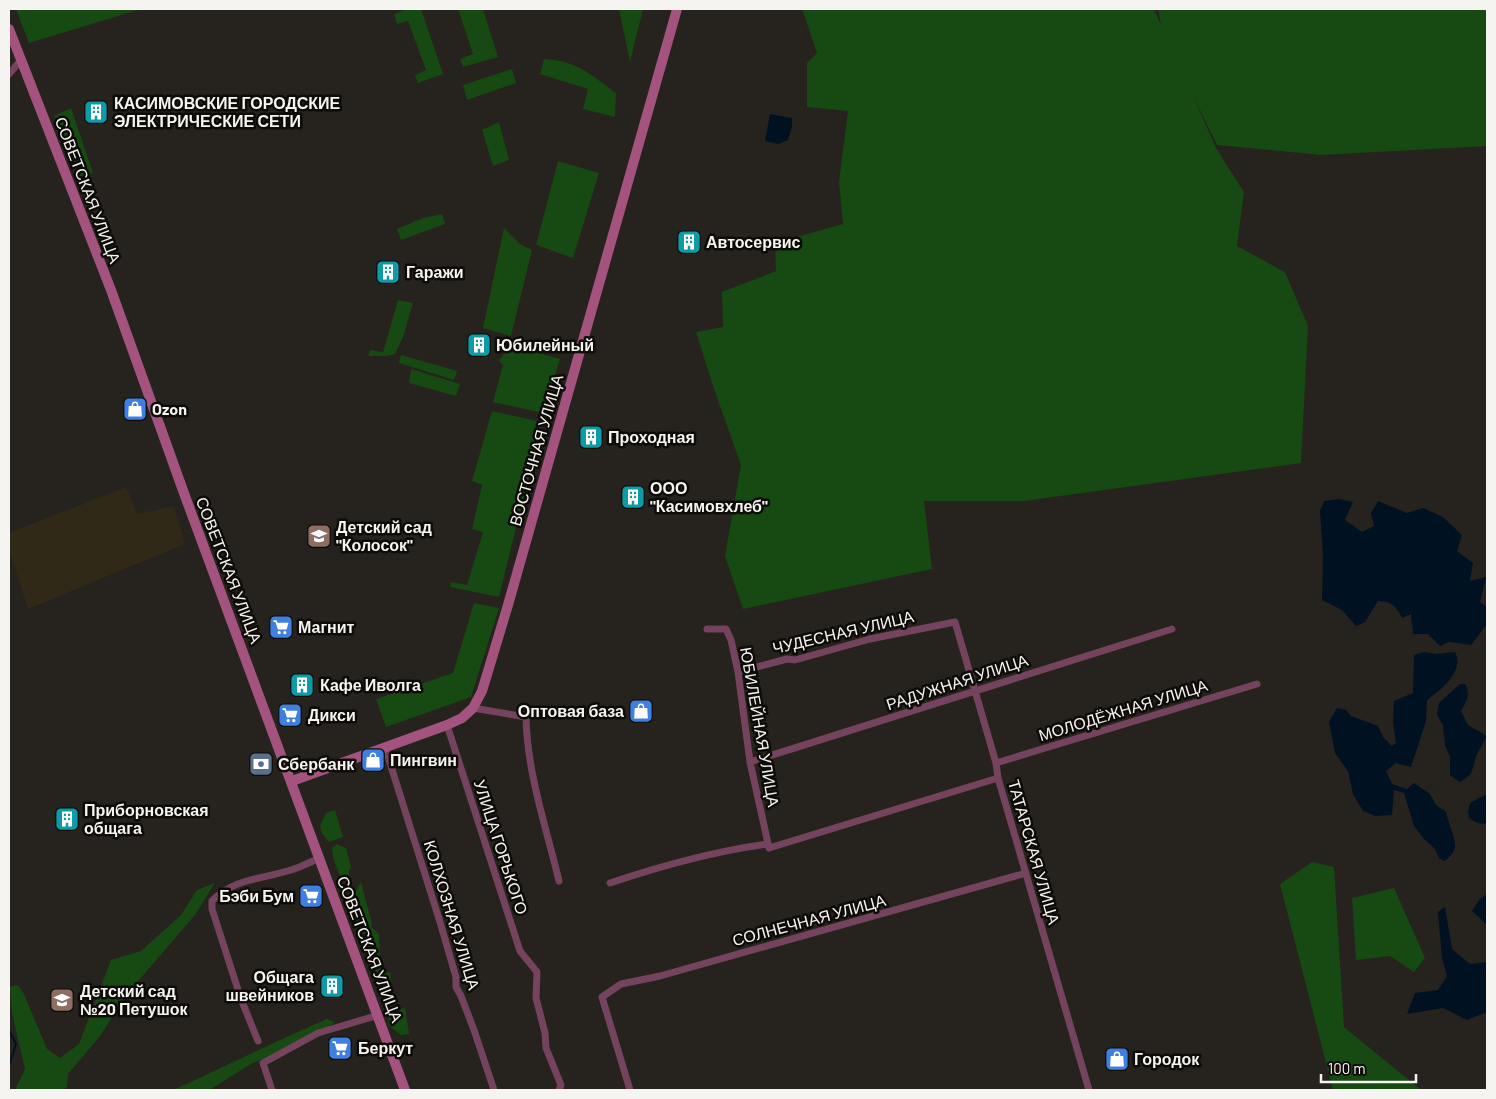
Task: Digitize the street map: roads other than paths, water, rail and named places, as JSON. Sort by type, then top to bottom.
[{"type":"main road","name":"ВОСТОЧНАЯ УЛИЦА","points":[[292,782],[384,747],[447,726],[462,718],[473,708],[482,691],[677,9]]},
{"type":"main road","name":"СОВЕТСКАЯ УЛИЦА","points":[[9,29],[114,299],[191,512],[406,1090]]},
{"type":"street","points":[[9,74],[21,60]]},
{"type":"street","name":"ЧУДЕСНАЯ УЛИЦА","points":[[738,672],[787,659],[795,660],[870,639],[955,622]]},
{"type":"street","name":"ТАТАРСКАЯ УЛИЦА","points":[[955,622],[976,690],[996,763],[998,778],[1089,1090]]},
{"type":"street","name":"РАДУЖНАЯ УЛИЦА","points":[[750,762],[1172,628]]},
{"type":"street","name":"ЮБИЛЕЙНАЯ УЛИЦА","points":[[707,629],[726,629],[731,640],[738,672],[750,762],[769,846]]},
{"type":"street","name":"МОЛОДЁЖНАЯ УЛИЦА","points":[[996,763],[1257,684]]},
{"type":"street","points":[[473,708],[526,717],[527,739],[533,773],[559,881]]},
{"type":"street","name":"УЛИЦА ГОРЬКОГО","points":[[447,726],[520,951],[537,972],[536,998],[545,1033],[546,1048],[561,1085],[559,1090]]},
{"type":"street","name":"КОЛХОЗНАЯ УЛИЦА","points":[[384,747],[440,922],[456,977],[456,987],[474,1030],[494,1090]]},
{"type":"street","points":[[610,883],[737,848],[769,846],[998,778]]},
{"type":"street","points":[[258,1041],[241,1000],[212,909],[212,902],[218,895],[236,884],[290,870],[320,858]]},
{"type":"street","name":"СОЛНЕЧНАЯ УЛИЦА","points":[[630,1090],[602,997],[621,984],[669,973],[1026,873]]},
{"type":"street","points":[[272,1090],[263,1063],[318,1033],[379,1015]]},
{"type":"water","points":[[770,114],[792,118],[792,127],[788,140],[778,144],[765,141]]},
{"type":"water","points":[[1339,499],[1353,502],[1345,520],[1362,532],[1374,526],[1371,513],[1378,501],[1407,513],[1423,508],[1443,517],[1462,535],[1457,551],[1473,563],[1470,581],[1486,577],[1480,602],[1487,607],[1487,624],[1471,645],[1449,642],[1440,646],[1428,634],[1413,634],[1411,614],[1402,618],[1398,610],[1390,603],[1378,601],[1365,622],[1356,626],[1342,610],[1322,600],[1323,555],[1320,511],[1324,501]]},
{"type":"water","points":[[1424,652],[1436,654],[1455,652],[1457,666],[1445,685],[1427,700],[1426,721],[1411,767],[1396,763],[1386,771],[1392,784],[1407,789],[1414,783],[1430,794],[1436,805],[1446,812],[1455,848],[1445,861],[1439,858],[1435,849],[1414,826],[1404,793],[1394,790],[1392,815],[1375,816],[1363,811],[1353,794],[1348,771],[1335,753],[1329,722],[1337,708],[1346,710],[1351,716],[1378,726],[1383,737],[1392,746],[1396,743],[1393,723],[1394,701],[1413,693],[1414,655]]},
{"type":"water","points":[[1460,684],[1465,684],[1468,691],[1461,711],[1468,725],[1487,736],[1477,754],[1471,774],[1460,782],[1450,775],[1450,757],[1445,745],[1443,725],[1437,715],[1439,703]]},
{"type":"water","points":[[1487,794],[1487,821],[1485,824],[1477,823],[1469,818],[1470,803]]},
{"type":"water","points":[[1487,894],[1486,924],[1472,911],[1480,899]]},
{"type":"water","points":[[1445,907],[1452,949],[1470,964],[1487,962],[1487,1012],[1467,1020],[1443,1008],[1407,1014],[1415,993],[1438,990],[1447,976],[1442,958],[1438,912]]},
{"type":"waterway","points":[[9,1030],[16,1044],[9,1066]]},
{"type":"place","name":"КАСИМОВСКИЕ ГОРОДСКИЕ ЭЛЕКТРИЧЕСКИЕ СЕТИ","points":[[96,112]]},
{"type":"place","name":"Автосервис","points":[[689,242]]},
{"type":"place","name":"Гаражи","points":[[388,272]]},
{"type":"place","name":"Юбилейный","points":[[479,345]]},
{"type":"place","name":"Ozon","points":[[135,409]]},
{"type":"place","name":"Проходная","points":[[591,437]]},
{"type":"place","name":"ООО \"Касимовхлеб\"","points":[[633,497]]},
{"type":"place","name":"Детский сад \"Колосок\"","points":[[319,536]]},
{"type":"place","name":"Магнит","points":[[281,627]]},
{"type":"place","name":"Кафе Иволга","points":[[302,685]]},
{"type":"place","name":"Оптовая база","points":[[641,711]]},
{"type":"place","name":"Дикси","points":[[290,715]]},
{"type":"place","name":"Пингвин","points":[[373,760]]},
{"type":"place","name":"Сбербанк","points":[[261,764]]},
{"type":"place","name":"Приборновская общага","points":[[67,819]]},
{"type":"place","name":"Бэби Бум","points":[[311,896]]},
{"type":"place","name":"Общага швейников","points":[[332,986]]},
{"type":"place","name":"Детский сад №20 Петушок","points":[[62,1000]]},
{"type":"place","name":"Беркут","points":[[340,1048]]},
{"type":"place","name":"Городок","points":[[1117,1059]]}]
